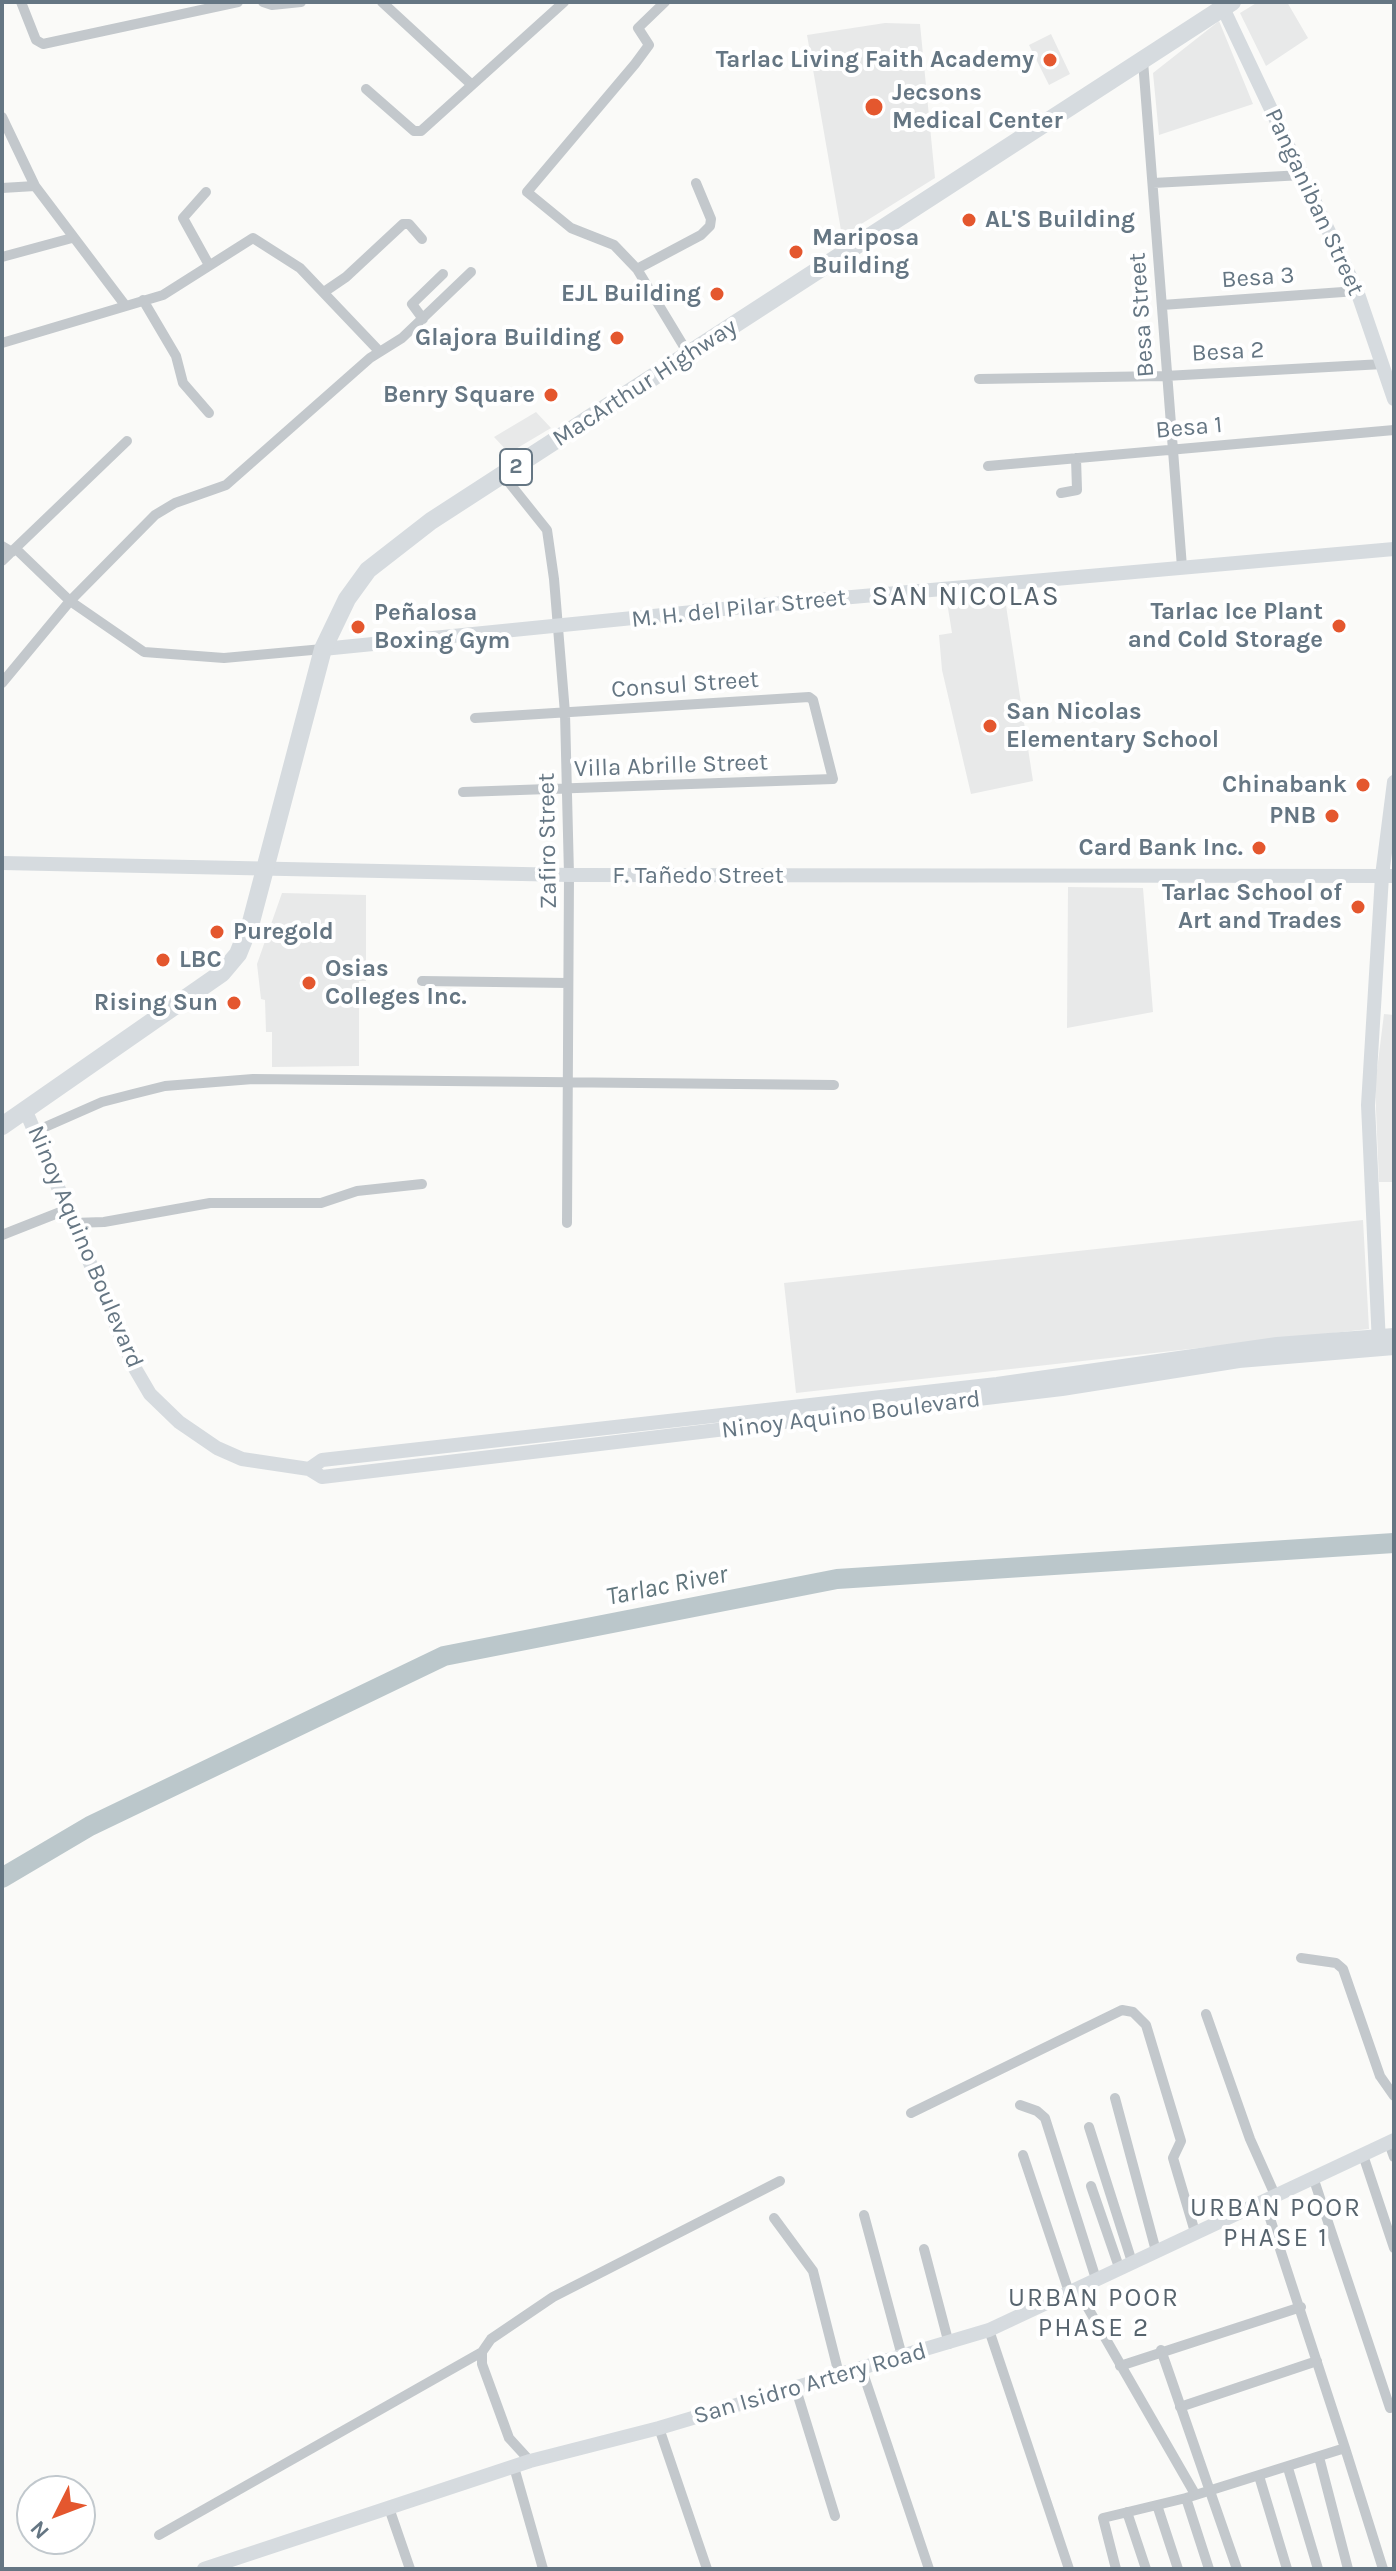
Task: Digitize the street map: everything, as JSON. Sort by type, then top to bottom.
[{"type":"highway","name":"MacArthur Highway","points":[[2,1126],[228,968],[241,949],[251,922],[323,649],[341,610],[368,570],[397,545],[503,475],[1227,5]]},
{"type":"street","points":[[21,2],[36,40],[43,44],[238,2]]},
{"type":"street","points":[[263,2],[272,5],[301,2]]},
{"type":"street","points":[[382,2],[472,85]]},
{"type":"street","points":[[557,2],[564,2]]},
{"type":"street","points":[[366,89],[418,132],[564,2]]},
{"type":"street","points":[[665,2],[638,28],[649,45],[527,192],[571,228],[614,245],[637,269],[689,355]]},
{"type":"street","name":"Panganiban Street","points":[[1227,5],[1357,291],[1394,399]]},
{"type":"street","name":"Besa Street","points":[[1143,61],[1182,567]]},
{"type":"street","points":[[2,117],[35,186],[125,305]]},
{"type":"street","points":[[1153,183],[1303,175]]},
{"type":"street","points":[[637,269],[701,235],[710,226],[711,219],[696,183]]},
{"type":"street","points":[[2,188],[35,186]]},
{"type":"street","points":[[206,192],[183,218],[209,265]]},
{"type":"street","points":[[324,292],[346,277],[403,224],[409,224],[422,239]]},
{"type":"street","points":[[2,257],[72,238]]},
{"type":"street","points":[[2,343],[163,295],[253,238],[300,268],[379,351]]},
{"type":"street","points":[[2,683],[70,601],[155,515],[175,503],[226,485],[379,351],[402,338],[471,272]]},
{"type":"street","points":[[423,319],[412,304],[443,274]]},
{"type":"street","name":"Besa 3","points":[[1162,305],[1357,291]]},
{"type":"street","points":[[143,300],[176,356],[183,383],[209,413]]},
{"type":"street","name":"Besa 2","points":[[979,379],[1165,376],[1383,364]]},
{"type":"street","name":"Besa 1","points":[[988,466],[1394,430]]},
{"type":"street","points":[[2,561],[127,441]]},
{"type":"street","points":[[1061,493],[1077,490],[1076,458]]},
{"type":"street","name":"Zafiro Street","points":[[503,475],[547,530],[565,713],[569,875],[567,1223]]},
{"type":"street","points":[[2,546],[14,551],[70,601],[128,643],[153,655],[224,658],[323,649]]},
{"type":"street","name":"M. H. del Pilar Street","points":[[323,649],[1394,549]]},
{"type":"street","name":"Consul Street","points":[[475,718],[809,697],[813,700],[832,780]]},
{"type":"street","name":"Villa Abrille Street","points":[[463,792],[832,780]]},
{"type":"street","points":[[1384,1344],[1368,1105],[1394,782]]},
{"type":"street","name":"F. Tañedo Street","points":[[2,863],[569,875],[1388,876]]},
{"type":"street","points":[[422,981],[568,983]]},
{"type":"street","points":[[36,1131],[102,1102],[165,1086],[253,1079],[834,1085]]},
{"type":"street","name":"Ninoy Aquino Boulevard","points":[[25,1109],[133,1365],[150,1394],[179,1422],[217,1448],[242,1459],[309,1469],[322,1477],[1062,1389],[1239,1361],[1384,1344],[1394,1335]]},
{"type":"street","points":[[2,1235],[70,1216],[104,1222],[210,1203],[321,1203],[357,1191],[381,1191],[394,1186],[422,1184]]},
{"type":"street","points":[[1301,1958],[1336,1963],[1343,1969],[1380,2076],[1394,2096]]},
{"type":"street","points":[[911,2113],[1122,2010],[1133,2012],[1146,2025],[1181,2141],[1173,2158],[1195,2232]]},
{"type":"street","points":[[1206,2014],[1270,2198],[1317,2361],[1383,2569]]},
{"type":"street","points":[[1115,2098],[1156,2251]]},
{"type":"street","points":[[1020,2105],[1037,2111],[1045,2118],[1096,2279]]},
{"type":"street","points":[[1089,2127],[1125,2264]]},
{"type":"street","points":[[1392,2141],[1394,2157]]},
{"type":"street","name":"San Isidro Artery Road","points":[[204,2569],[239,2563],[530,2461],[659,2428],[989,2330],[1392,2141]]},
{"type":"street","points":[[1023,2155],[1073,2290],[1120,2366],[1190,2496],[1209,2569]]},
{"type":"street","points":[[1363,2155],[1394,2248]]},
{"type":"street","points":[[1313,2177],[1390,2408]]},
{"type":"street","points":[[159,2535],[482,2352],[500,2331],[553,2297],[780,2181]]},
{"type":"street","points":[[1091,2186],[1125,2264]]},
{"type":"street","points":[[864,2215],[902,2356]]},
{"type":"street","points":[[774,2218],[813,2271],[839,2374]]},
{"type":"street","points":[[924,2249],[949,2344]]},
{"type":"street","points":[[1120,2366],[1161,2350],[1301,2307]]},
{"type":"street","points":[[989,2330],[1026,2450],[1069,2569]]},
{"type":"street","points":[[1161,2350],[1237,2569]]},
{"type":"street","points":[[482,2352],[482,2364],[509,2438],[530,2461]]},
{"type":"street","points":[[1180,2407],[1317,2361]]},
{"type":"street","points":[[861,2367],[929,2569]]},
{"type":"street","points":[[795,2386],[835,2516]]},
{"type":"street","points":[[659,2428],[707,2569]]},
{"type":"street","points":[[1116,2569],[1101,2521],[1288,2468],[1345,2448]]},
{"type":"street","points":[[1319,2457],[1348,2569]]},
{"type":"street","points":[[514,2467],[543,2569]]},
{"type":"street","points":[[1288,2468],[1318,2569]]},
{"type":"street","points":[[1259,2476],[1287,2569]]},
{"type":"street","points":[[1157,2505],[1178,2569]]},
{"type":"street","points":[[389,2508],[410,2569]]},
{"type":"street","points":[[1127,2512],[1146,2569]]},
{"type":"shaded area","points":[[1258,2],[1287,2],[1308,38],[1266,66],[1240,13]]},
{"type":"shaded area","points":[[1219,21],[1253,104],[1159,135],[1153,73]]},
{"type":"shaded area","name":"Jecsons Medical Center","points":[[885,23],[920,24],[935,178],[842,236],[807,35]]},
{"type":"shaded area","name":"Tarlac Living Faith Academy","points":[[1051,34],[1070,74],[1049,85],[1029,45]]},
{"type":"shaded area","points":[[536,412],[551,428],[509,453],[494,437]]},
{"type":"shaded area","name":"San Nicolas Elementary School","points":[[1005,599],[1033,781],[971,794],[942,670],[939,635],[952,633],[947,602]]},
{"type":"shaded area","points":[[1068,887],[1143,888],[1153,1012],[1067,1028]]},
{"type":"shaded area","name":"Osias Colleges Inc.","points":[[282,893],[366,895],[366,981],[359,981],[359,1066],[272,1067],[272,1032],[266,1032],[265,1000],[261,999],[257,964]]},
{"type":"shaded area","points":[[1384,1014],[1394,1015],[1394,1182],[1379,1182],[1375,1086]]},
{"type":"shaded area","points":[[1363,1220],[1369,1329],[796,1393],[784,1283]]},
{"type":"waterway","name":"Tarlac River","points":[[2,1878],[90,1826],[444,1656],[837,1579],[1394,1543]]},
{"type":"place","name":"Tarlac Living Faith Academy","points":[[1050,60]]},
{"type":"place","name":"Jecsons Medical Center","points":[[874,107]]},
{"type":"place","name":"AL'S Building","points":[[969,220]]},
{"type":"place","name":"Mariposa Building","points":[[796,252]]},
{"type":"place","name":"EJL Building","points":[[717,294]]},
{"type":"place","name":"Glajora Building","points":[[617,338]]},
{"type":"place","name":"Benry Square","points":[[551,395]]},
{"type":"place","name":"Tarlac Ice Plant and Cold Storage","points":[[1339,626]]},
{"type":"place","name":"Peñalosa Boxing Gym","points":[[358,627]]},
{"type":"place","name":"San Nicolas Elementary School","points":[[990,726]]},
{"type":"place","name":"Chinabank","points":[[1363,785]]},
{"type":"place","name":"PNB","points":[[1332,816]]},
{"type":"place","name":"Card Bank Inc.","points":[[1259,848]]},
{"type":"place","name":"Tarlac School of Art and Trades","points":[[1358,907]]},
{"type":"place","name":"Puregold","points":[[217,932]]},
{"type":"place","name":"LBC","points":[[163,960]]},
{"type":"place","name":"Osias Colleges Inc.","points":[[309,983]]},
{"type":"place","name":"Rising Sun","points":[[234,1003]]},
{"type":"district","name":"SAN NICOLAS","points":[[966,597]]},
{"type":"district","name":"URBAN POOR PHASE 1","points":[[1276,2224]]},
{"type":"district","name":"URBAN POOR PHASE 2","points":[[1094,2314]]}]
